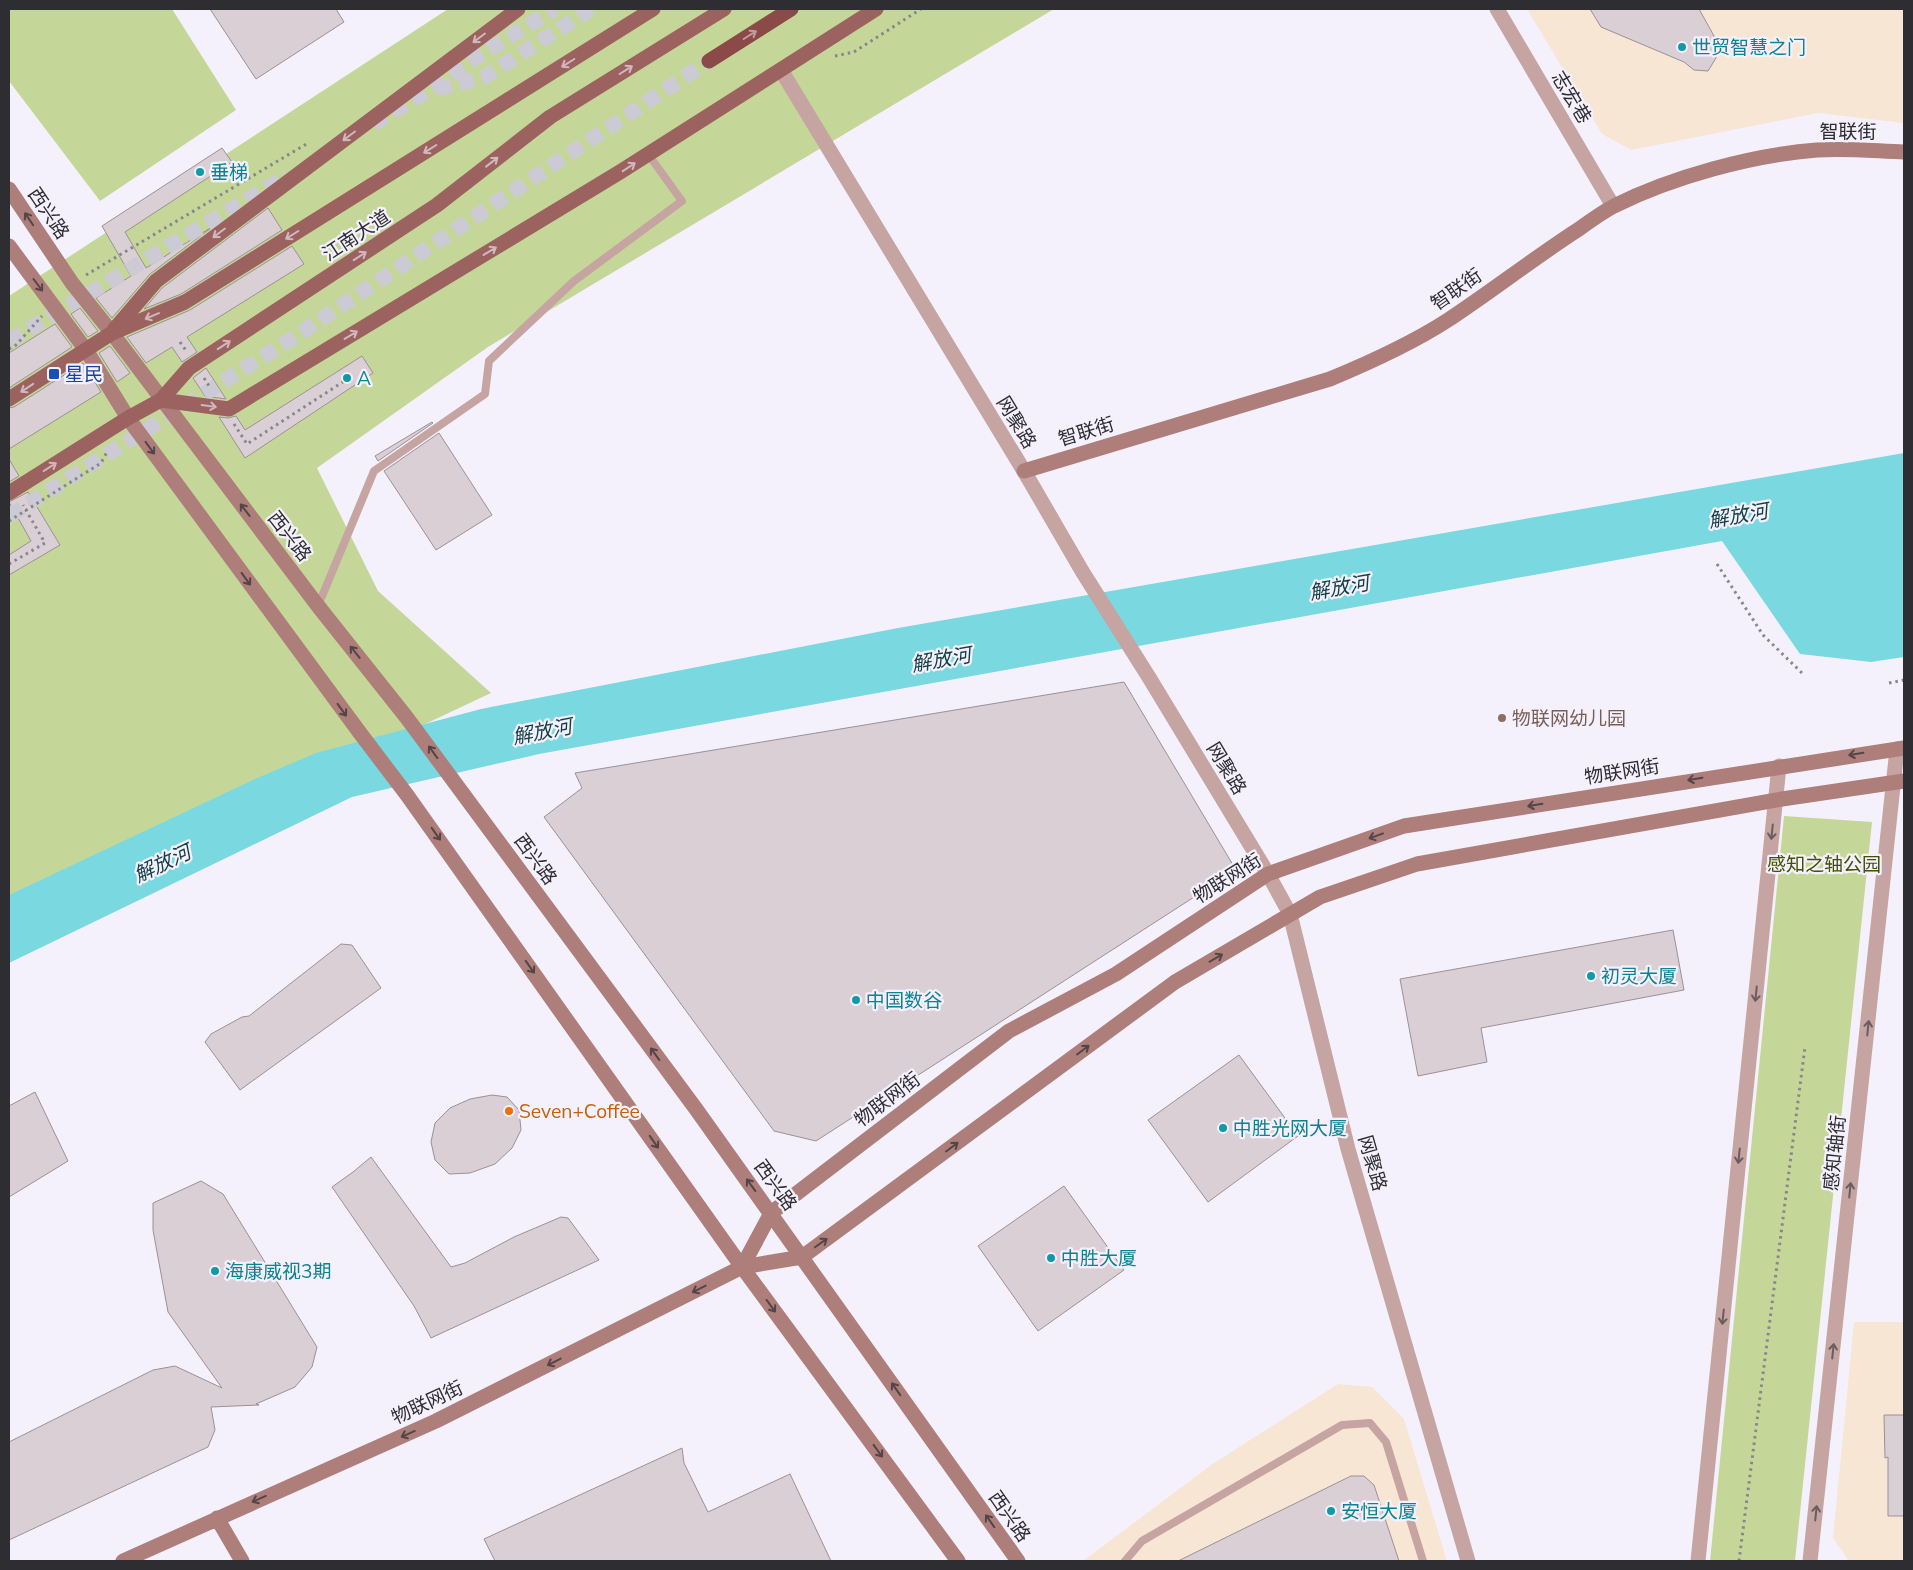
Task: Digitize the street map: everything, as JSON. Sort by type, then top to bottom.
[{"type":"highway","points":[[709,61],[791,9]]},
{"type":"main road","points":[[112,333],[156,281],[518,9]]},
{"type":"main road","name":"江南大道","points":[[9,399],[112,333],[185,302],[653,9]]},
{"type":"main road","name":"江南大道","points":[[9,493],[128,418],[161,400],[189,368],[437,206],[550,117],[724,9]]},
{"type":"main road","points":[[161,400],[229,409],[648,154],[876,9]]},
{"type":"street","name":"志宏巷","points":[[1497,9],[1613,206]]},
{"type":"street","name":"网聚路","points":[[781,70],[1024,471],[1082,571],[1268,874],[1290,914],[1348,1149],[1468,1561]]},
{"type":"street","name":"智联街","points":[[1024,471],[1330,379],[1374,361],[1412,342],[1448,320],[1538,255],[1613,206],[1669,183],[1709,170],[1773,156],[1817,150],[1904,152]]},
{"type":"street","name":"西兴路","points":[[9,189],[72,283],[112,333],[318,606],[408,718],[771,1213],[1018,1561]]},
{"type":"street","points":[[9,246],[86,350],[128,418],[360,733],[408,795],[742,1267],[958,1561]]},
{"type":"street","name":"物联网街","points":[[742,1267],[771,1213],[1009,1030],[1116,974],[1268,874],[1404,826],[1901,748]]},
{"type":"street","name":"感知轴街","points":[[1810,1561],[1899,782],[1901,748]]},
{"type":"street","points":[[1698,1561],[1779,766]]},
{"type":"street","name":"物联网街","points":[[123,1561],[436,1421],[742,1267],[802,1257],[1175,982],[1320,897],[1417,864],[1775,800],[1899,782]]},
{"type":"street","points":[[217,1518],[242,1561]]},
{"type":"lane","points":[[318,606],[374,471],[485,394],[489,361],[574,281],[682,201],[648,154]]},
{"type":"lane","points":[[1125,1561],[1142,1541],[1342,1425],[1370,1423],[1386,1442],[1423,1561]]},
{"type":"path","points":[[72,283],[314,140]]},
{"type":"path","points":[[288,418],[349,378]]},
{"type":"path","points":[[9,522],[101,463],[110,448]]},
{"type":"path","points":[[9,564],[45,543],[22,504]]},
{"type":"path","points":[[1717,564],[1762,636],[1802,673]]},
{"type":"path","points":[[1889,683],[1904,680]]},
{"type":"path","points":[[1739,1561],[1805,1047]]},
{"type":"shaded area","name":"世贸智慧之门","points":[[1527,9],[1904,9],[1904,123],[1818,113],[1631,150],[1602,134]]},
{"type":"shaded area","points":[[1854,1322],[1904,1322],[1904,1561],[1849,1561],[1833,1538]]},
{"type":"shaded area","points":[[1338,1384],[1372,1387],[1404,1419],[1447,1561],[1083,1561],[1214,1463]]},
{"type":"green space","points":[[9,9],[172,9],[236,110],[100,201],[9,81]]},
{"type":"green space","points":[[448,9],[1054,9],[488,347],[317,468],[378,591],[491,693],[9,920],[9,296]]},
{"type":"green space","name":"感知之轴公园","points":[[1784,816],[1872,822],[1795,1561],[1710,1561]]},
{"type":"water","name":"解放河","points":[[1904,453],[1904,657],[1871,662],[1800,654],[1722,541],[539,754],[352,797],[9,963],[9,895],[255,779],[316,753],[481,709],[898,628]]},
{"type":"building","points":[[210,9],[336,9],[344,22],[256,79]]},
{"type":"building","name":"世贸智慧之门","points":[[1590,9],[1699,9],[1714,36],[1716,58],[1708,71],[1694,70],[1684,62],[1601,27]]},
{"type":"building","points":[[222,148],[232,162],[125,232],[146,268],[215,225],[150,274],[112,318],[96,298],[131,276],[102,226]]},
{"type":"building","points":[[268,208],[282,230],[181,294],[144,309],[162,288]]},
{"type":"building","points":[[292,246],[304,264],[187,337],[197,352],[182,362],[172,347],[146,363],[127,337],[190,310]]},
{"type":"building","points":[[80,308],[98,331],[88,337],[71,314]]},
{"type":"building","points":[[55,324],[72,347],[9,388],[9,353]]},
{"type":"building","points":[[110,346],[130,373],[117,382],[99,353]]},
{"type":"building","points":[[362,356],[373,373],[245,458],[219,417],[228,418],[236,416],[245,430]]},
{"type":"building","points":[[83,363],[101,392],[9,449],[9,408],[14,407]]},
{"type":"building","points":[[206,368],[226,399],[205,396],[193,378]]},
{"type":"building","points":[[433,423],[378,461],[375,456]]},
{"type":"building","points":[[439,433],[492,515],[436,550],[384,471]]},
{"type":"building","points":[[9,459],[19,476],[9,482]]},
{"type":"building","points":[[28,492],[60,545],[9,575],[9,555],[31,541],[9,502]]},
{"type":"building","name":"中国数谷","points":[[1124,682],[1236,870],[816,1141],[774,1131],[544,817],[582,788],[575,773]]},
{"type":"building","points":[[1673,930],[1684,990],[1481,1028],[1487,1062],[1418,1076],[1400,979]]},
{"type":"building","points":[[341,944],[352,945],[381,988],[240,1090],[205,1042],[211,1034],[242,1017],[249,1016]]},
{"type":"building","name":"中胜光网大厦","points":[[1239,1055],[1298,1136],[1208,1202],[1148,1120]]},
{"type":"building","points":[[35,1092],[68,1161],[9,1197],[9,1106]]},
{"type":"building","points":[[492,1095],[507,1097],[519,1110],[521,1130],[512,1148],[495,1164],[470,1173],[449,1174],[435,1160],[431,1142],[435,1123],[450,1108],[470,1099]]},
{"type":"building","points":[[371,1157],[451,1267],[465,1263],[514,1237],[561,1217],[568,1218],[599,1260],[431,1338],[414,1306],[332,1187]]},
{"type":"building","points":[[201,1181],[223,1194],[317,1347],[312,1367],[295,1387],[256,1404],[259,1405],[211,1407],[215,1430],[208,1447],[9,1540],[9,1442],[153,1370],[175,1366],[222,1388],[168,1312],[153,1230],[153,1203]]},
{"type":"building","name":"中胜大厦","points":[[1064,1186],[1124,1270],[1038,1331],[978,1246]]},
{"type":"building","points":[[1884,1415],[1904,1415],[1904,1516],[1888,1516],[1888,1457],[1885,1458]]},
{"type":"building","points":[[682,1448],[684,1463],[708,1512],[790,1474],[831,1561],[495,1561],[484,1539]]},
{"type":"building","name":"安恒大厦","points":[[1351,1476],[1364,1476],[1374,1485],[1399,1561],[1178,1561]]},
{"type":"tunnel","points":[[373,124],[555,9]]},
{"type":"tunnel","points":[[437,89],[483,78],[591,9]]},
{"type":"tunnel","points":[[9,516],[293,338],[709,61]]},
{"type":"tunnel","points":[[9,341],[287,176]]},
{"type":"place","name":"世贸智慧之门","points":[[1682,47]]},
{"type":"place","name":"垂梯","points":[[200,172]]},
{"type":"place","name":"星民","points":[[54,374]]},
{"type":"place","name":"A","points":[[347,378]]},
{"type":"place","name":"物联网幼儿园","points":[[1502,718]]},
{"type":"place","name":"初灵大厦","points":[[1591,976]]},
{"type":"place","name":"中国数谷","points":[[856,1000]]},
{"type":"place","name":"Seven+Coffee","points":[[509,1111]]},
{"type":"place","name":"中胜光网大厦","points":[[1223,1128]]},
{"type":"place","name":"中胜大厦","points":[[1051,1258]]},
{"type":"place","name":"海康威视3期","points":[[215,1271]]},
{"type":"place","name":"安恒大厦","points":[[1331,1511]]}]
